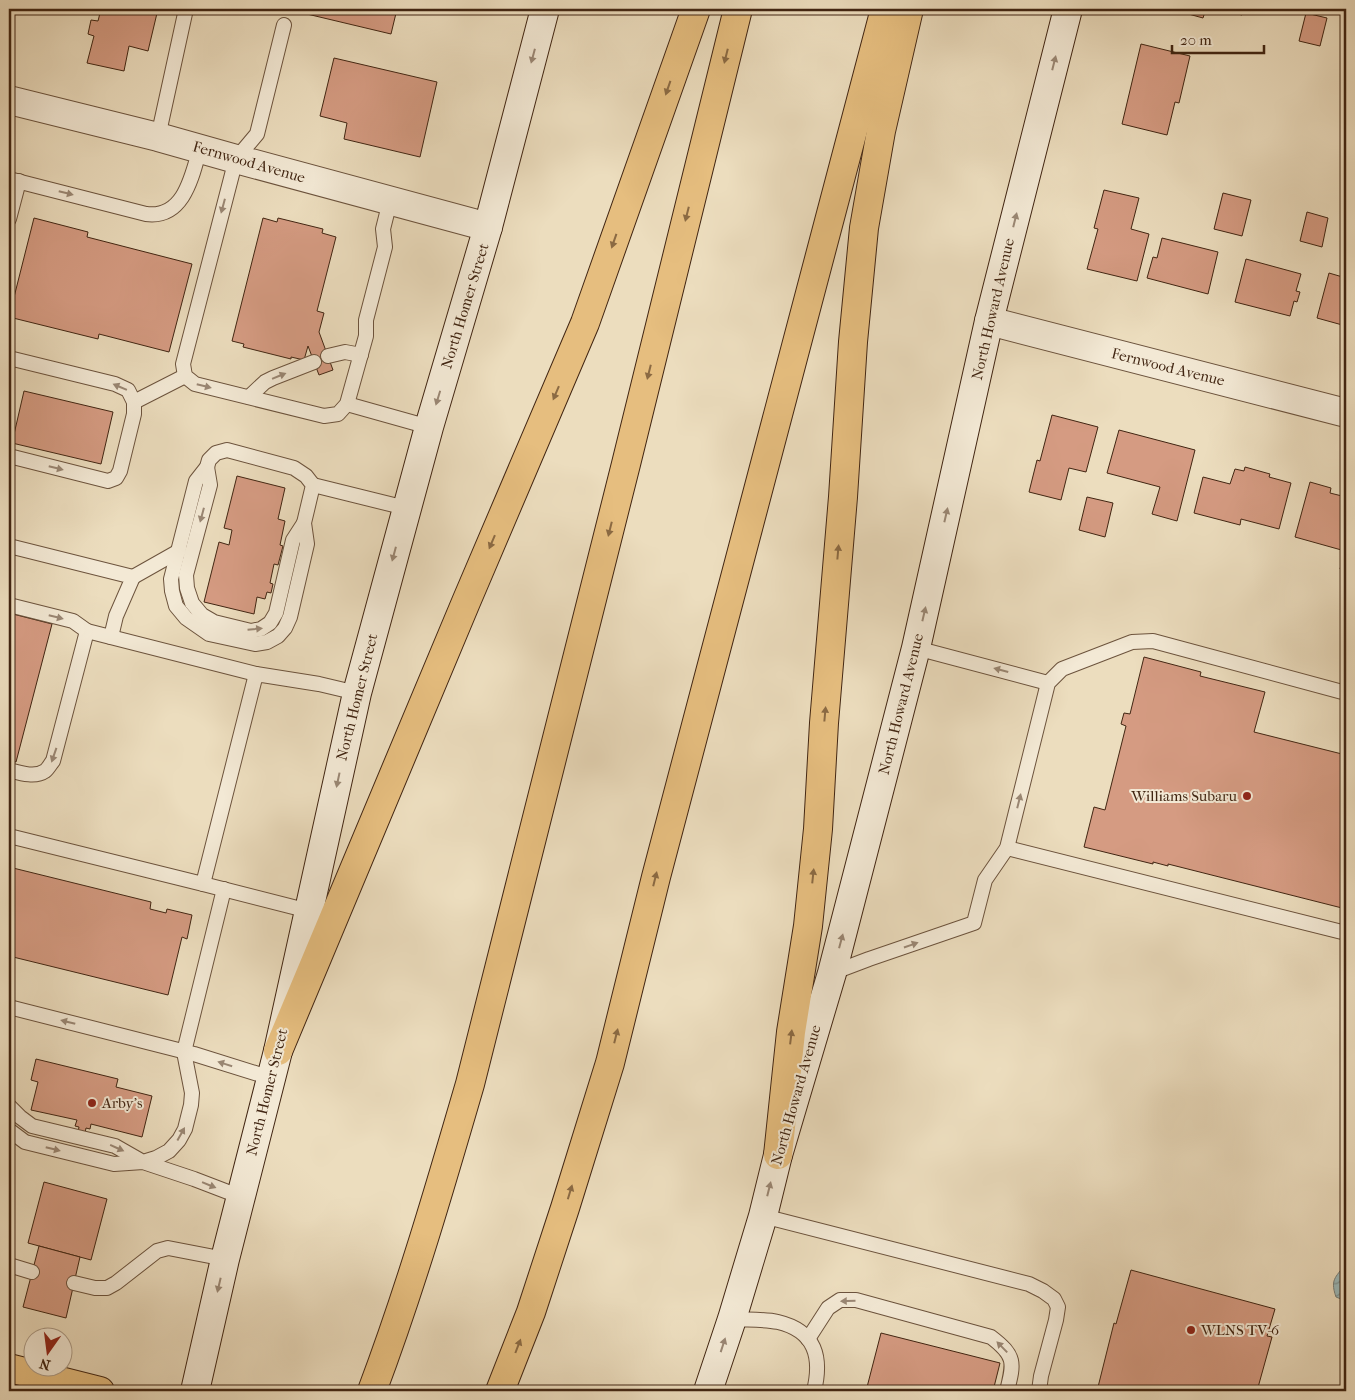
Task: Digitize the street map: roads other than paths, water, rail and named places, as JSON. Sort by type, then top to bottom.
[{"type":"main road","points":[[278,1051],[585,323],[696,9]]},
{"type":"main road","points":[[372,1391],[417,1260],[470,1084],[624,474],[738,9]]},
{"type":"main road","points":[[500,1391],[544,1274],[610,1063],[661,857],[885,9]]},
{"type":"main road","points":[[778,1155],[791,1032],[808,926],[818,829],[824,723],[843,497],[853,342],[864,228],[881,132],[908,9]]},
{"type":"main road","points":[[9,1368],[70,1388],[100,1391]]},
{"type":"street","name":"North Homer Street","points":[[195,1391],[225,1259],[278,1051],[356,693],[406,508],[488,227],[545,9]]},
{"type":"street","name":"North Howard Avenue","points":[[708,1391],[763,1216],[778,1155],[832,973],[916,648],[989,320],[1068,9]]},
{"type":"street","name":"Fernwood Avenue","points":[[9,100],[200,148],[488,227]]},
{"type":"street","name":"Fernwood Avenue","points":[[989,320],[1346,413]]},
{"type":"lane","points":[[158,137],[186,9]]},
{"type":"lane","points":[[284,24],[257,134],[236,159],[183,364],[185,376],[195,384],[324,416],[338,414],[347,404],[366,336],[366,320],[385,247],[383,229],[390,201]]},
{"type":"lane","points":[[9,219],[14,180],[155,215],[172,208],[181,199],[190,182],[200,148]]},
{"type":"lane","points":[[328,356],[345,352],[361,355]]},
{"type":"lane","points":[[9,358],[115,384],[128,390],[134,402],[134,414],[120,471],[116,478],[108,481],[9,456]]},
{"type":"lane","points":[[249,397],[265,382],[314,362]]},
{"type":"lane","points":[[134,402],[185,376]]},
{"type":"lane","points":[[347,404],[429,427]]},
{"type":"lane","points":[[304,523],[307,544],[290,617],[285,628],[278,636],[267,642],[255,644],[209,634],[186,618],[176,606],[171,579],[196,481],[207,467],[209,460],[216,453],[227,450],[294,468],[306,476],[313,485],[406,508]]},
{"type":"lane","points":[[207,467],[210,484],[186,575],[187,588],[192,603],[202,615],[214,622],[251,631],[261,629],[270,623],[276,614],[293,540],[304,523],[313,485]]},
{"type":"lane","points":[[9,546],[133,577]]},
{"type":"lane","points":[[111,637],[116,616],[133,577],[178,551]]},
{"type":"lane","points":[[9,605],[73,621],[86,631],[256,674],[319,684],[356,693]]},
{"type":"lane","points":[[9,770],[23,774],[34,774],[45,770],[53,761],[86,631]]},
{"type":"lane","points":[[832,973],[974,923],[985,880],[1007,848],[1048,683],[1062,669],[1132,642],[1153,640],[1346,693]]},
{"type":"lane","points":[[916,648],[1048,683]]},
{"type":"lane","points":[[203,884],[256,674]]},
{"type":"lane","points":[[9,836],[310,911]]},
{"type":"lane","points":[[1007,848],[1346,934]]},
{"type":"lane","points":[[9,1130],[25,1142],[114,1164],[143,1162],[156,1158],[169,1151],[179,1140],[185,1129],[192,1093],[184,1052],[224,889]]},
{"type":"lane","points":[[9,1007],[184,1052],[271,1078]]},
{"type":"lane","points":[[9,1106],[32,1126],[115,1146],[143,1162],[241,1197]]},
{"type":"lane","points":[[763,1216],[1029,1284],[1043,1291],[1054,1298],[1058,1308],[1039,1391]]},
{"type":"lane","points":[[74,1283],[95,1288],[107,1288],[157,1251],[168,1248],[225,1259]]},
{"type":"lane","points":[[9,1266],[32,1272]]},
{"type":"lane","points":[[808,1339],[828,1308],[840,1300],[856,1300],[991,1337],[1003,1346],[1011,1358],[1012,1372],[1006,1391]]},
{"type":"lane","points":[[732,1319],[778,1322],[795,1329],[808,1339],[815,1350],[818,1364],[814,1391]]},
{"type":"water","points":[[1346,1262],[1346,1301],[1336,1297],[1333,1285],[1335,1278]]},
{"type":"place","name":"Williams Subaru","points":[[1247,796]]},
{"type":"place","name":"Arby's","points":[[92,1103]]},
{"type":"place","name":"WLNS TV-6","points":[[1191,1330]]}]
